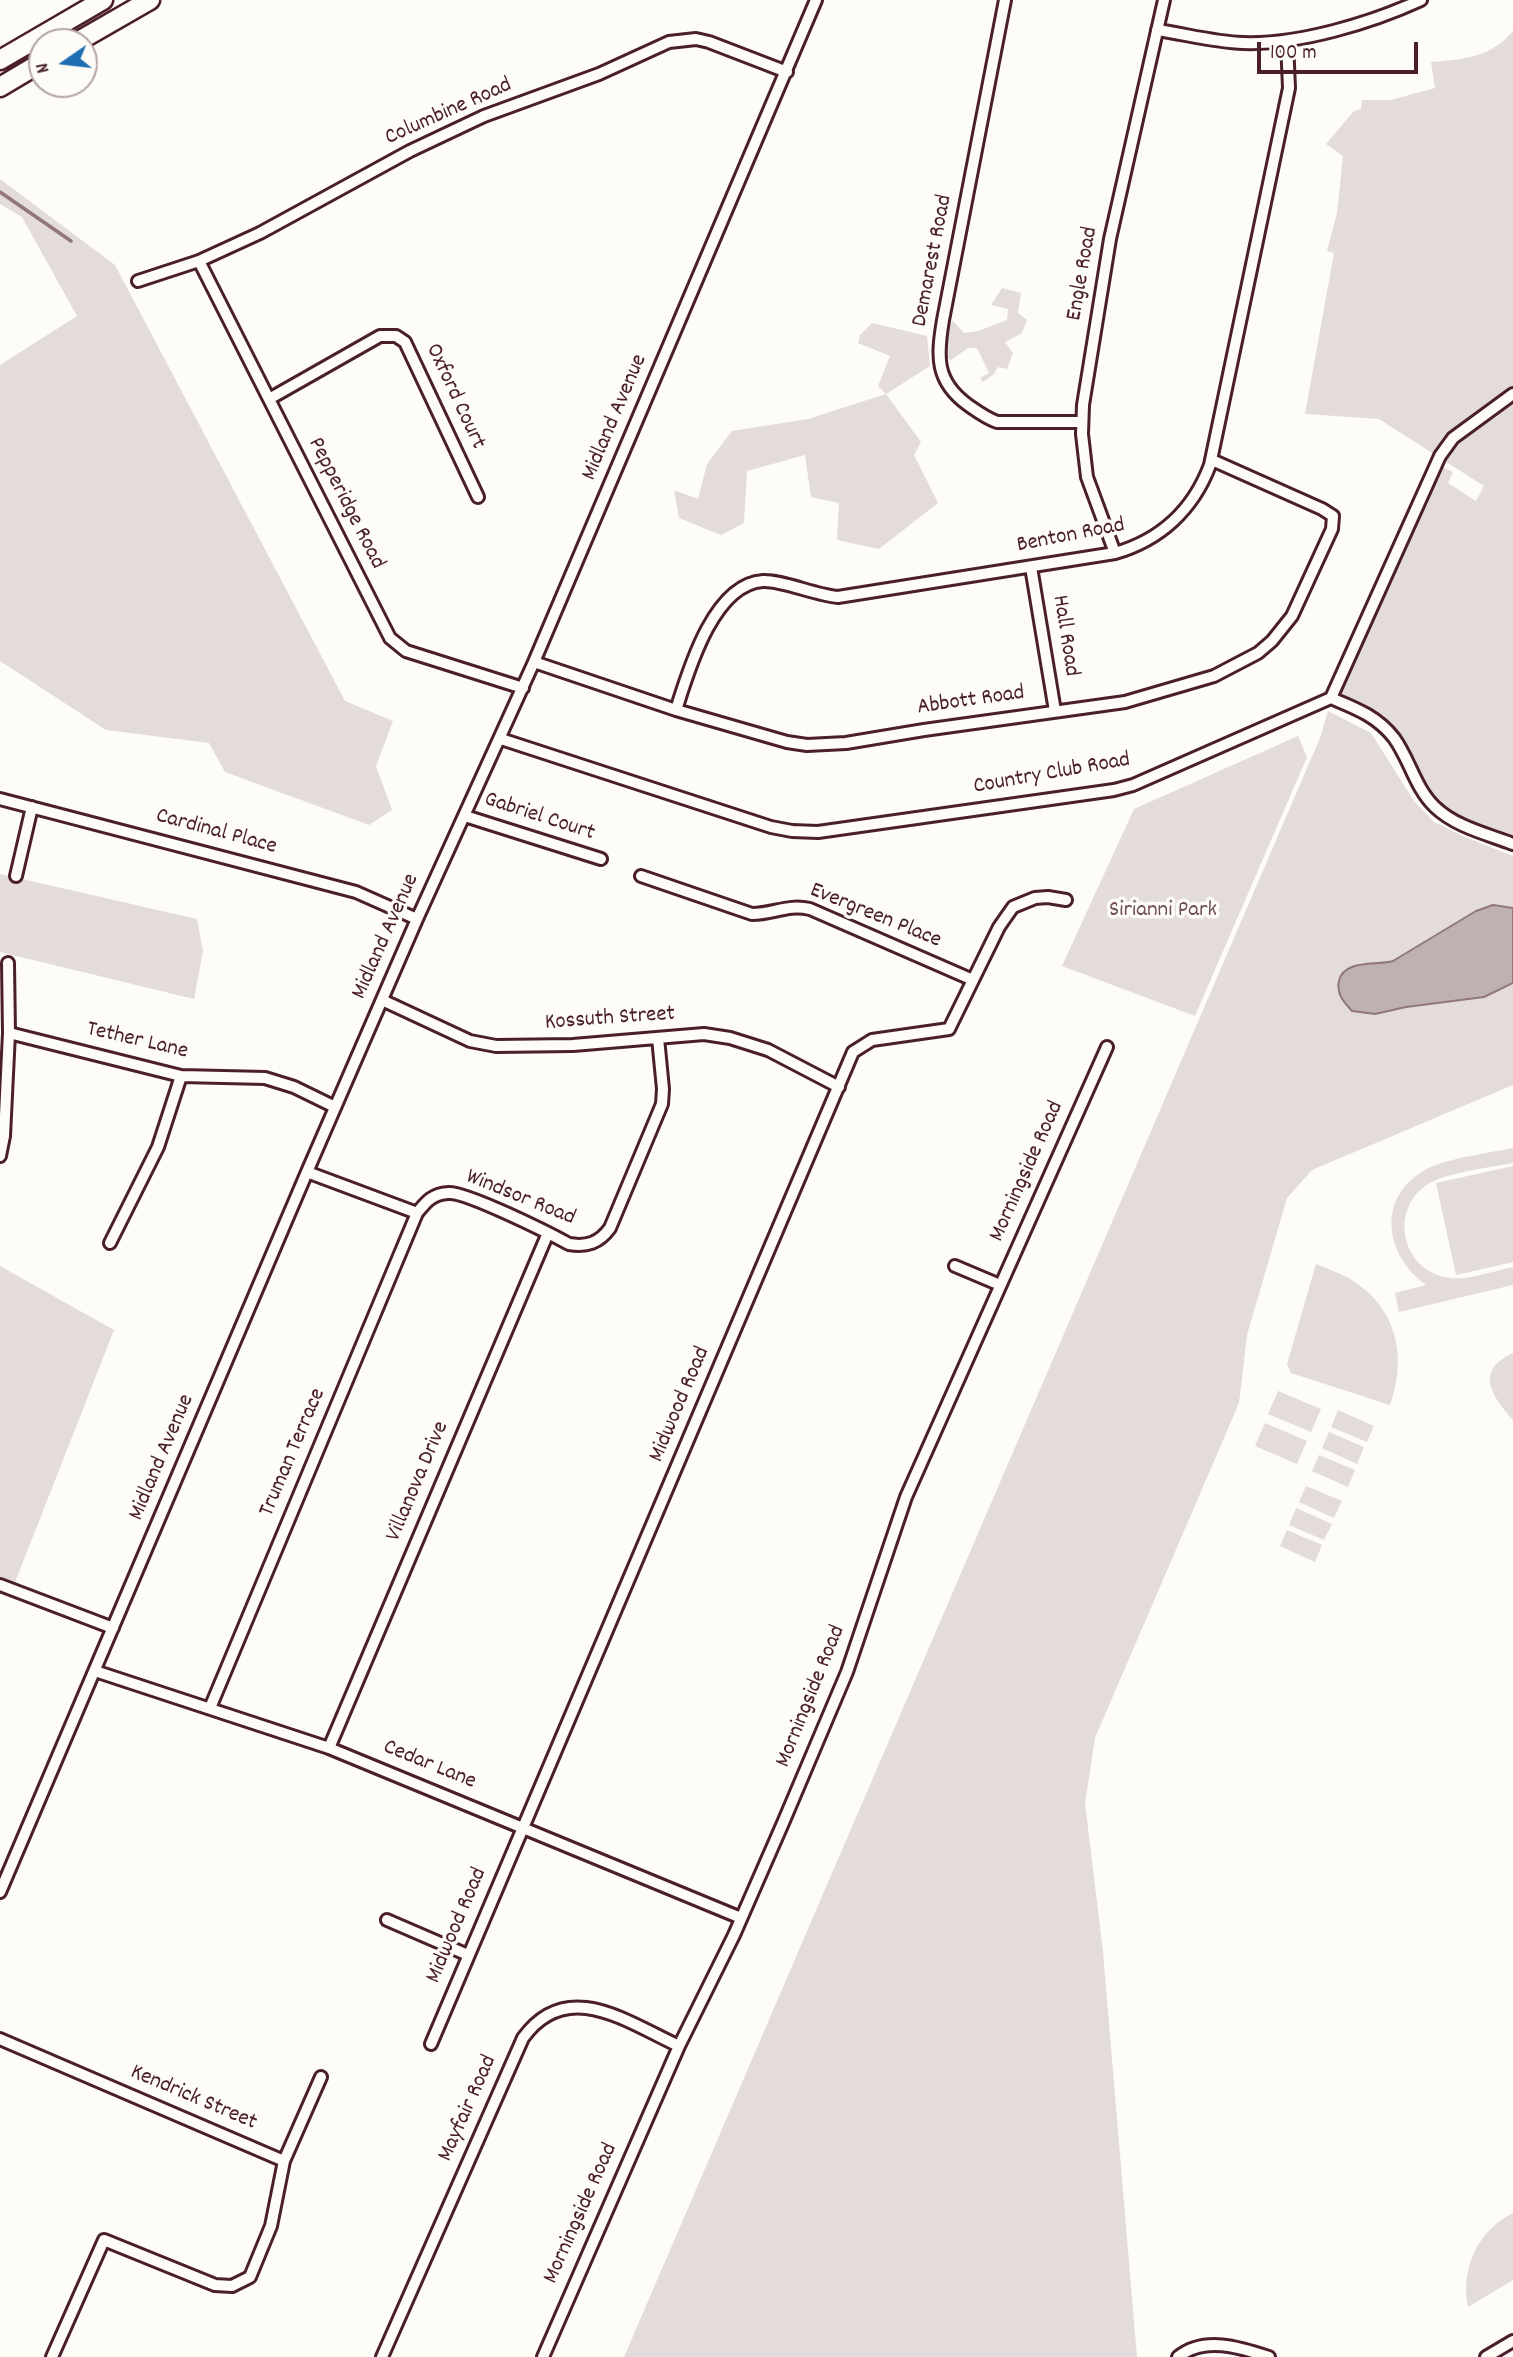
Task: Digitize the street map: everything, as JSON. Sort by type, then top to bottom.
[{"type":"highway","points":[[0,60],[103,0]]},
{"type":"highway","points":[[98,30],[150,0]]},
{"type":"highway","points":[[0,87],[28,70]]},
{"type":"street","name":"Midland Avenue","points":[[0,1892],[335,1107],[417,919],[523,688],[816,0]]},
{"type":"street","name":"Demarest Road","points":[[1005,0],[943,320],[938,350],[939,364],[949,387],[958,398],[987,418],[997,422],[1082,422]]},
{"type":"street","name":"Engle Road","points":[[1115,554],[1087,477],[1082,422],[1110,239],[1164,0]]},
{"type":"street","points":[[1157,30],[1244,43],[1287,41],[1388,16],[1421,0]]},
{"type":"street","name":"Columbine Road","points":[[138,282],[199,261],[260,233],[410,151],[484,116],[599,74],[669,42],[696,39],[709,42],[787,72]]},
{"type":"street","name":"Benton Road","points":[[676,710],[703,636],[727,602],[749,585],[766,581],[823,596],[838,597],[1115,554],[1149,540],[1179,516],[1206,477],[1212,460],[1289,88],[1287,41]]},
{"type":"street","name":"Pepperidge Road","points":[[199,261],[390,638],[406,651],[523,688]]},
{"type":"street","name":"Oxford Court","points":[[269,399],[380,336],[396,336],[405,342],[478,497]]},
{"type":"street","points":[[1513,394],[1453,438],[1440,456],[1331,698],[1363,711],[1381,724],[1395,740],[1420,789],[1436,808],[1458,823],[1513,844]]},
{"type":"street","name":"Abbott Road","points":[[534,662],[676,710],[787,742],[826,745],[1125,702],[1190,684],[1258,653],[1272,641],[1292,616],[1332,529],[1333,516],[1322,509],[1212,460]]},
{"type":"street","name":"Hall Road","points":[[1031,567],[1055,712]]},
{"type":"street","name":"Country Club Road","points":[[501,739],[771,827],[818,832],[1114,790],[1133,785],[1331,698]]},
{"type":"street","name":"Cardinal Place","points":[[0,799],[356,892],[417,919]]},
{"type":"street","points":[[16,876],[32,807]]},
{"type":"street","name":"Gabriel Court","points":[[465,816],[601,859]]},
{"type":"street","name":"Evergreen Place","points":[[641,876],[752,914],[763,914],[786,907],[810,909],[972,980]]},
{"type":"street","name":"Midwood Road","points":[[431,2044],[853,1052],[872,1040],[949,1029],[999,927],[1013,906],[1035,898],[1066,900]]},
{"type":"street","points":[[0,1156],[9,1033],[8,963]]},
{"type":"street","name":"Kossuth Street","points":[[382,1000],[470,1041],[496,1046],[573,1045],[704,1034],[739,1040],[768,1050],[839,1087]]},
{"type":"street","name":"Tether Lane","points":[[9,1033],[181,1076],[265,1078],[294,1087],[335,1107]]},
{"type":"street","name":"Windsor Road","points":[[417,1213],[428,1199],[450,1192],[569,1244],[597,1241],[610,1228],[662,1104],[658,1038]]},
{"type":"street","name":"Morningside Road","points":[[543,2357],[679,2046],[741,1918],[847,1672],[906,1497],[1107,1046]]},
{"type":"street","points":[[110,1243],[159,1147],[181,1076]]},
{"type":"street","points":[[307,1172],[417,1213]]},
{"type":"street","name":"Truman Terrace","points":[[210,1708],[417,1213]]},
{"type":"street","name":"Villanova Drive","points":[[329,1748],[548,1233]]},
{"type":"street","points":[[954,1266],[1000,1285]]},
{"type":"street","points":[[0,1586],[113,1628]]},
{"type":"street","name":"Cedar Lane","points":[[95,1671],[329,1748],[741,1918]]},
{"type":"street","points":[[387,1920],[468,1955]]},
{"type":"street","name":"Mayfair Road","points":[[382,2357],[518,2050],[531,2027],[551,2012],[564,2007],[590,2007],[679,2046]]},
{"type":"street","name":"Kendrick Street","points":[[0,2039],[284,2161]]},
{"type":"street","points":[[52,2357],[104,2240],[215,2285],[232,2286],[250,2277],[271,2226],[284,2161],[321,2077]]},
{"type":"street","points":[[1486,2357],[1513,2341]]},
{"type":"street","points":[[1178,2357],[1192,2348],[1208,2344],[1269,2357]]},
{"type":"green space","points":[[1513,31],[1513,844],[1436,808],[1382,724],[1331,698],[1438,465],[1453,472],[1448,483],[1476,501],[1484,486],[1379,419],[1305,414],[1334,253],[1327,251],[1337,213],[1343,156],[1326,144],[1354,111],[1361,109],[1362,100],[1391,100],[1435,88],[1431,62],[1476,56],[1495,47]]},
{"type":"green space","points":[[0,179],[115,265],[345,701],[393,721],[376,766],[392,810],[369,825],[225,772],[209,743],[106,730],[0,661],[0,365],[77,316],[22,217],[0,204]]},
{"type":"green space","points":[[1002,288],[1021,293],[1018,313],[1027,320],[1022,333],[1005,342],[1013,353],[1007,369],[998,367],[994,374],[983,382],[980,378],[989,373],[977,348],[968,348],[951,360],[943,357],[946,336],[952,320],[964,333],[978,331],[1007,320],[1008,309],[991,305]]},
{"type":"green space","points":[[872,323],[927,336],[930,366],[886,394],[878,386],[890,356],[858,343],[860,335]]},
{"type":"green space","points":[[886,394],[921,442],[914,455],[938,503],[879,549],[837,540],[839,503],[811,497],[805,455],[747,471],[744,523],[721,535],[679,518],[674,490],[698,499],[707,464],[732,431],[808,419]]},
{"type":"green space","points":[[1328,711],[1371,733],[1414,801],[1434,822],[1513,856],[1513,1085],[1312,1170],[1287,1198],[1247,1335],[1239,1403],[1095,1738],[1085,1803],[1103,1952],[1137,2357],[624,2357],[1320,738]]},
{"type":"green space","name":"Sirianni Park","points":[[1298,736],[1307,757],[1195,1016],[1062,966],[1134,809]]},
{"type":"green space","points":[[0,874],[197,919],[203,951],[194,999],[0,952]]},
{"type":"green space","points":[[1513,1148],[1513,1163],[1455,1174],[1425,1186],[1414,1197],[1407,1210],[1405,1224],[1411,1251],[1419,1263],[1430,1272],[1445,1277],[1462,1278],[1513,1267],[1513,1285],[1399,1312],[1395,1293],[1426,1285],[1401,1257],[1394,1241],[1393,1208],[1400,1193],[1412,1179],[1438,1164]]},
{"type":"green space","points":[[1513,1166],[1513,1262],[1456,1275],[1436,1183]]},
{"type":"green space","points":[[1316,1264],[1347,1277],[1364,1288],[1387,1316],[1394,1332],[1398,1367],[1390,1405],[1291,1373],[1287,1364]]},
{"type":"green space","points":[[0,1266],[114,1330],[12,1590],[0,1585]]},
{"type":"green space","points":[[1513,1353],[1513,1420],[1493,1393],[1490,1376],[1501,1360]]},
{"type":"green space","points":[[1278,1391],[1321,1409],[1311,1432],[1268,1414]]},
{"type":"green space","points":[[1338,1410],[1374,1426],[1367,1442],[1331,1427]]},
{"type":"green space","points":[[1265,1423],[1307,1441],[1297,1464],[1255,1446]]},
{"type":"green space","points":[[1329,1432],[1364,1447],[1357,1464],[1322,1448]]},
{"type":"green space","points":[[1319,1455],[1355,1470],[1348,1487],[1312,1471]]},
{"type":"green space","points":[[1306,1486],[1342,1501],[1334,1518],[1299,1502]]},
{"type":"green space","points":[[1296,1508],[1332,1524],[1324,1540],[1289,1525]]},
{"type":"green space","points":[[1287,1530],[1322,1545],[1315,1562],[1280,1546]]},
{"type":"green space","points":[[1513,2213],[1513,2280],[1468,2307],[1467,2279],[1474,2252],[1490,2230]]},
{"type":"shaded area","points":[[1493,905],[1513,908],[1513,983],[1484,997],[1406,1007],[1375,1014],[1352,1011],[1341,998],[1339,981],[1347,969],[1393,961],[1476,911]]},
{"type":"waterway","points":[[0,192],[71,241]]}]
